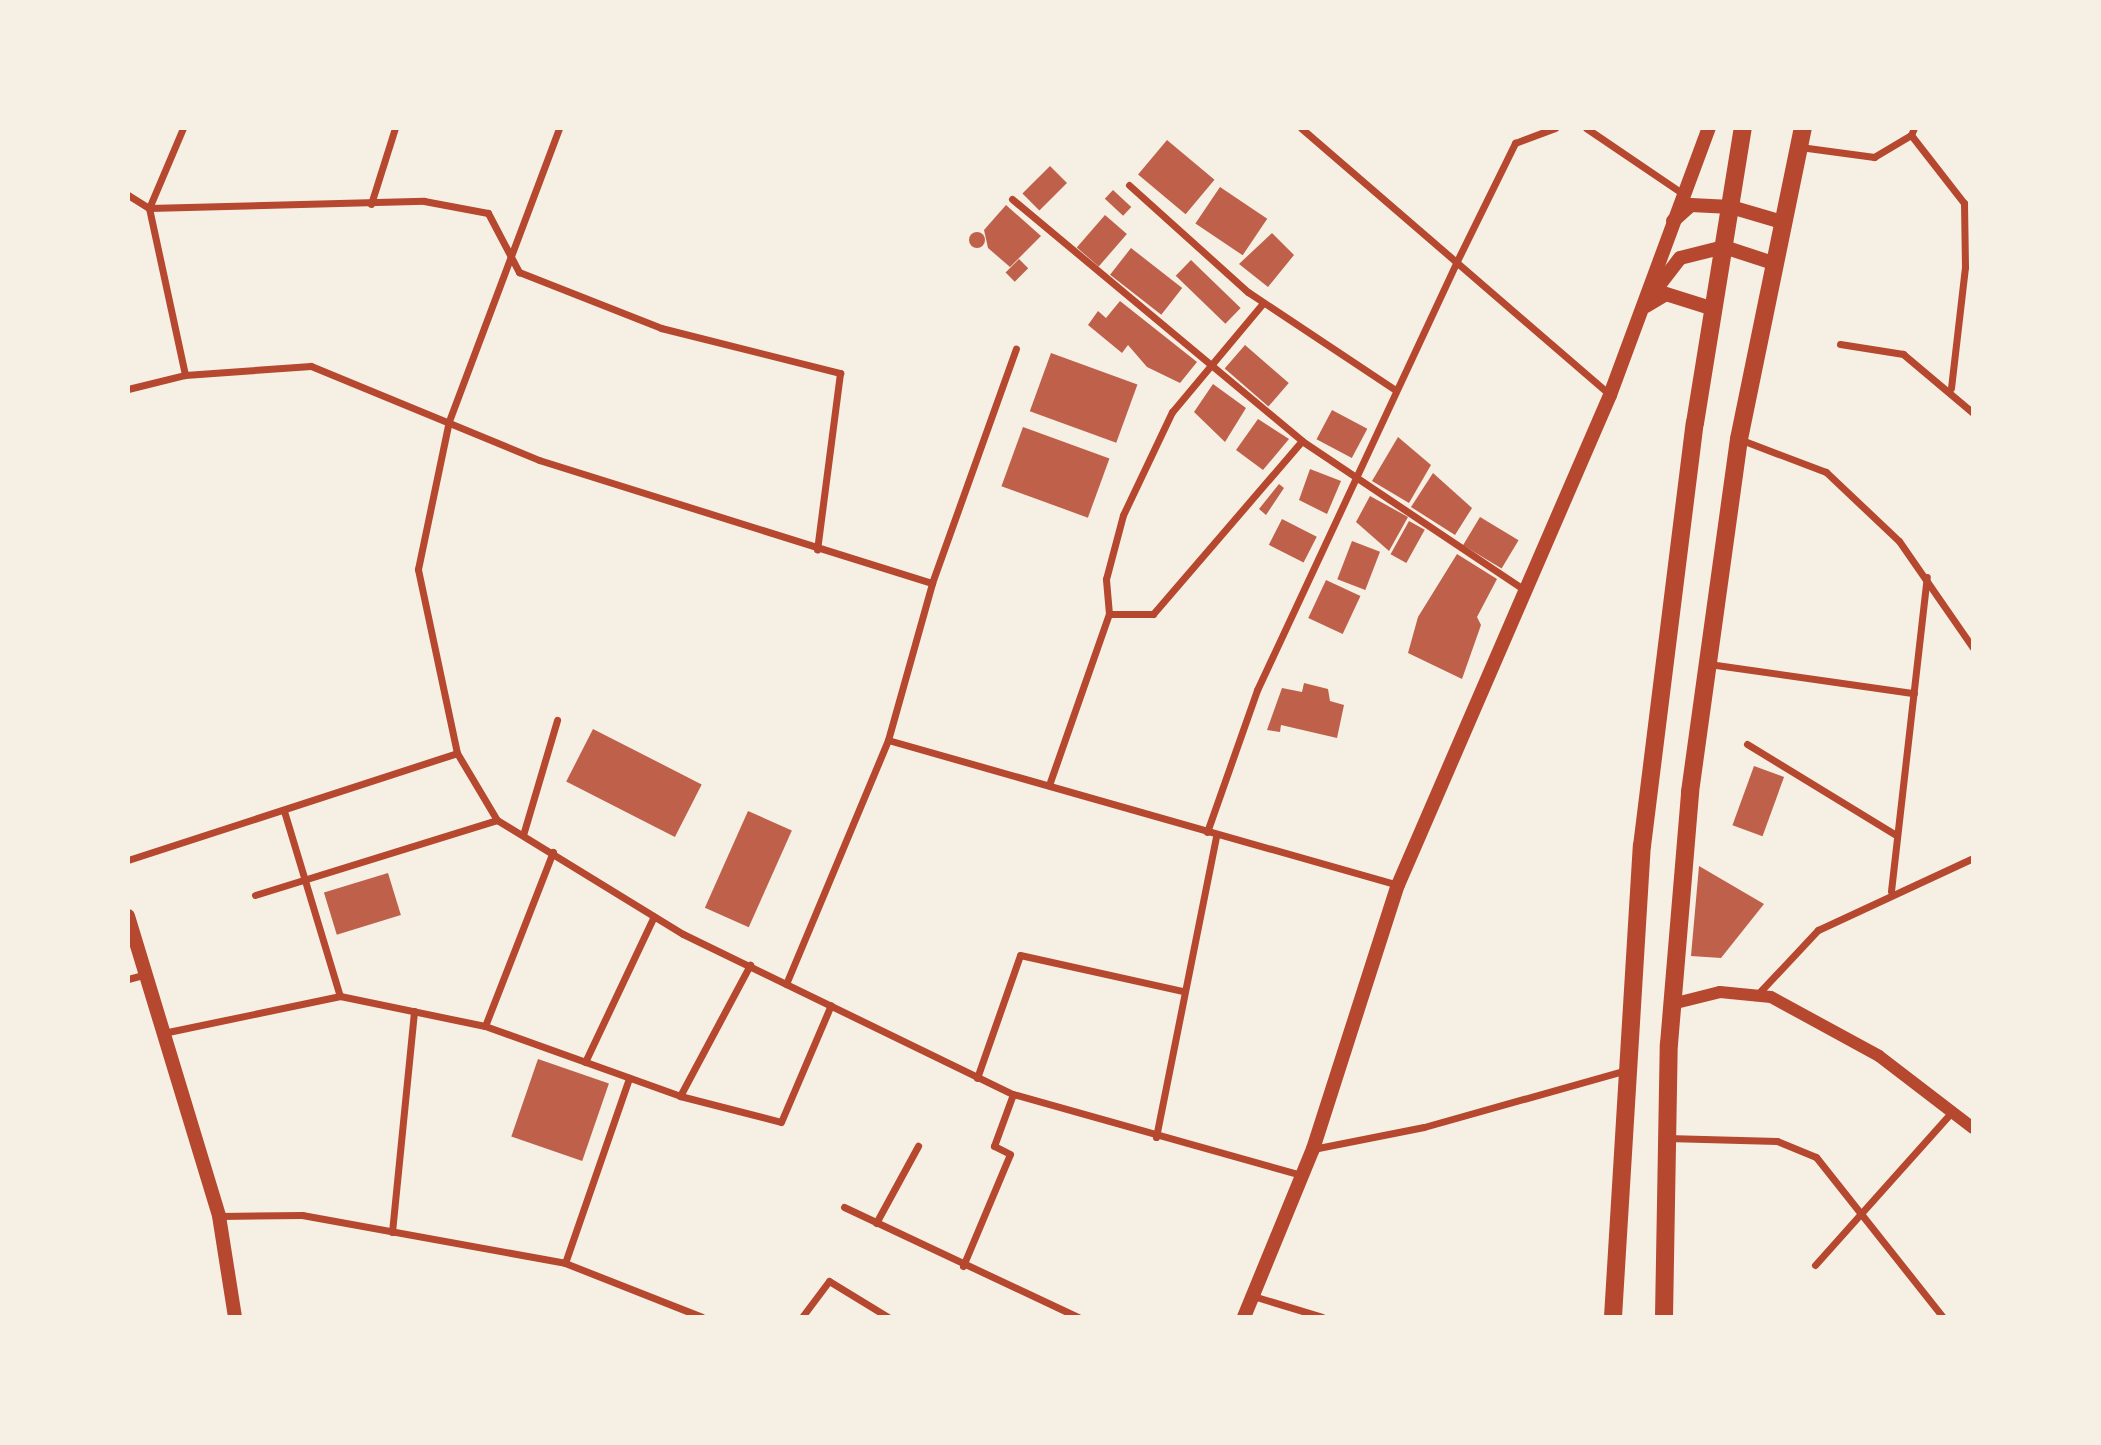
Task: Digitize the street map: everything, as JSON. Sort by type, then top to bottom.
[{"type":"highway","points":[[1613,1317],[1632,1069],[1642,846],[1714,309],[1743,128]]},
{"type":"highway","points":[[1664,1317],[1664,1138],[1690,792],[1739,439],[1773,263],[1803,128]]},
{"type":"main road","points":[[1244,1317],[1313,1149],[1398,885],[1522,588],[1610,395],[1670,224],[1709,128]]},
{"type":"main road","points":[[1670,224],[1691,205],[1731,207],[1782,222]]},
{"type":"main road","points":[[1639,310],[1680,258],[1724,247],[1773,263]]},
{"type":"main road","points":[[1639,310],[1666,294],[1714,309]]},
{"type":"main road","points":[[128,916],[168,1032],[219,1216],[235,1317]]},
{"type":"street","points":[[183,128],[149,208],[185,375]]},
{"type":"street","points":[[371,204],[395,128]]},
{"type":"street","points":[[559,128],[510,247],[449,421],[418,569],[457,753],[497,820],[654,916],[786,984],[1013,1094],[1156,1137],[1301,1175]]},
{"type":"street","points":[[1301,128],[1610,395]]},
{"type":"street","points":[[1207,832],[1257,690],[1358,479],[1394,389],[1455,263],[1515,144],[1555,128]]},
{"type":"street","points":[[1587,128],[1682,193]]},
{"type":"street","points":[[1800,147],[1874,157],[1912,132],[1964,203],[1965,267],[1951,388]]},
{"type":"street","points":[[1129,185],[1263,303],[1394,389]]},
{"type":"street","points":[[128,195],[149,208],[424,201],[488,213],[510,247],[519,272],[661,328],[840,373],[817,550]]},
{"type":"street","points":[[1012,199],[1212,369],[1302,441],[1522,588]]},
{"type":"street","points":[[1049,785],[1109,614],[1107,579],[1123,515],[1172,412],[1212,369],[1263,303]]},
{"type":"street","points":[[1840,344],[1903,354],[1951,388],[1973,413]]},
{"type":"street","points":[[786,984],[888,740],[932,583],[1016,349]]},
{"type":"street","points":[[128,389],[185,375],[311,366],[539,460],[817,550],[932,583]]},
{"type":"street","points":[[1739,439],[1826,472],[1927,576],[1973,648]]},
{"type":"street","points":[[1109,614],[1153,614],[1302,441]]},
{"type":"street","points":[[1891,891],[1927,576]]},
{"type":"street","points":[[1709,664],[1914,694]]},
{"type":"street","points":[[523,835],[557,720]]},
{"type":"street","points":[[888,740],[1049,785],[1216,837],[1398,885]]},
{"type":"street","points":[[1747,744],[1896,835]]},
{"type":"street","points":[[128,860],[457,753]]},
{"type":"street","points":[[284,811],[340,996]]},
{"type":"street","points":[[256,895],[497,820]]},
{"type":"street","points":[[1156,1137],[1216,837]]},
{"type":"street","points":[[485,1026],[553,852]]},
{"type":"street","points":[[1755,998],[1818,930],[1891,891],[1973,858]]},
{"type":"street","points":[[586,1062],[654,916]]},
{"type":"street","points":[[977,1078],[1020,955],[1184,991]]},
{"type":"street","points":[[680,1096],[750,965]]},
{"type":"street","points":[[128,979],[148,974]]},
{"type":"street","points":[[1672,1004],[1720,992],[1755,998],[1771,997],[1878,1056],[1973,1128]]},
{"type":"street","points":[[168,1032],[340,996],[485,1026],[680,1096],[780,1122],[831,1005]]},
{"type":"street","points":[[392,1231],[414,1011]]},
{"type":"street","points":[[1313,1149],[1424,1127],[1632,1069]]},
{"type":"street","points":[[565,1263],[629,1078]]},
{"type":"street","points":[[963,1265],[1010,1154],[994,1146],[1013,1094]]},
{"type":"street","points":[[1815,1265],[1952,1112]]},
{"type":"street","points":[[1664,1138],[1777,1141],[1815,1157],[1862,1212],[1943,1317]]},
{"type":"street","points":[[876,1223],[918,1146]]},
{"type":"street","points":[[844,1207],[1078,1317]]},
{"type":"street","points":[[219,1216],[302,1215],[565,1263],[702,1317]]},
{"type":"street","points":[[802,1317],[829,1281],[888,1317]]},
{"type":"street","points":[[1252,1296],[1322,1317]]},
{"type":"building","points":[[1167,140],[1214,180],[1186,214],[1138,174]]},
{"type":"building","points":[[1050,166],[1067,183],[1039,211],[1022,194]]},
{"type":"building","points":[[1220,187],[1267,219],[1243,255],[1195,223]]},
{"type":"building","points":[[1113,190],[1131,207],[1123,216],[1105,199]]},
{"type":"building","points":[[1006,205],[1041,236],[1010,267],[988,248],[984,230]]},
{"type":"building","points":[[1105,215],[1127,234],[1099,266],[1077,247]]},
{"type":"building","points":[[977,232],[983,234],[983,246],[977,248],[971,246],[969,240],[971,234]]},
{"type":"building","points":[[1272,233],[1294,255],[1268,287],[1239,264]]},
{"type":"building","points":[[1131,248],[1182,288],[1161,315],[1110,275]]},
{"type":"building","points":[[1019,259],[1028,268],[1015,282],[1006,272]]},
{"type":"building","points":[[1191,260],[1241,308],[1225,324],[1176,276]]},
{"type":"building","points":[[1120,301],[1197,362],[1180,383],[1147,367],[1128,345],[1122,353],[1088,325],[1098,311],[1106,318]]},
{"type":"building","points":[[1245,345],[1289,383],[1268,406],[1225,368]]},
{"type":"building","points":[[1051,353],[1137,384],[1116,443],[1030,411]]},
{"type":"building","points":[[1213,384],[1246,408],[1225,442],[1194,412]]},
{"type":"building","points":[[1332,410],[1367,429],[1352,458],[1317,439]]},
{"type":"building","points":[[1258,419],[1289,439],[1263,470],[1236,450]]},
{"type":"building","points":[[1023,427],[1109,458],[1088,518],[1001,486]]},
{"type":"building","points":[[1398,437],[1431,465],[1409,503],[1372,481]]},
{"type":"building","points":[[1310,469],[1341,481],[1327,514],[1299,500]]},
{"type":"building","points":[[1433,473],[1472,508],[1455,535],[1411,507]]},
{"type":"building","points":[[1279,484],[1284,488],[1266,515],[1259,509]]},
{"type":"building","points":[[1370,496],[1408,517],[1389,551],[1356,522]]},
{"type":"building","points":[[1480,517],[1519,540],[1502,568],[1463,545]]},
{"type":"building","points":[[1282,519],[1317,537],[1304,563],[1269,545]]},
{"type":"building","points":[[1409,521],[1425,530],[1406,563],[1391,554]]},
{"type":"building","points":[[1352,541],[1380,552],[1365,590],[1337,579]]},
{"type":"building","points":[[1457,554],[1497,579],[1477,617],[1481,625],[1462,679],[1408,653],[1418,617]]},
{"type":"building","points":[[1326,580],[1360,596],[1343,634],[1308,618]]},
{"type":"building","points":[[1304,683],[1328,689],[1330,701],[1344,705],[1337,738],[1281,725],[1280,732],[1267,730],[1282,688],[1302,692]]},
{"type":"building","points":[[593,729],[702,784],[675,837],[566,782]]},
{"type":"building","points":[[1754,766],[1784,777],[1763,836],[1732,825]]},
{"type":"building","points":[[748,811],[792,831],[749,927],[705,908]]},
{"type":"building","points":[[1699,866],[1764,904],[1721,958],[1691,956]]},
{"type":"building","points":[[388,873],[401,915],[337,935],[324,893]]},
{"type":"building","points":[[538,1059],[609,1083],[582,1161],[511,1137]]}]
